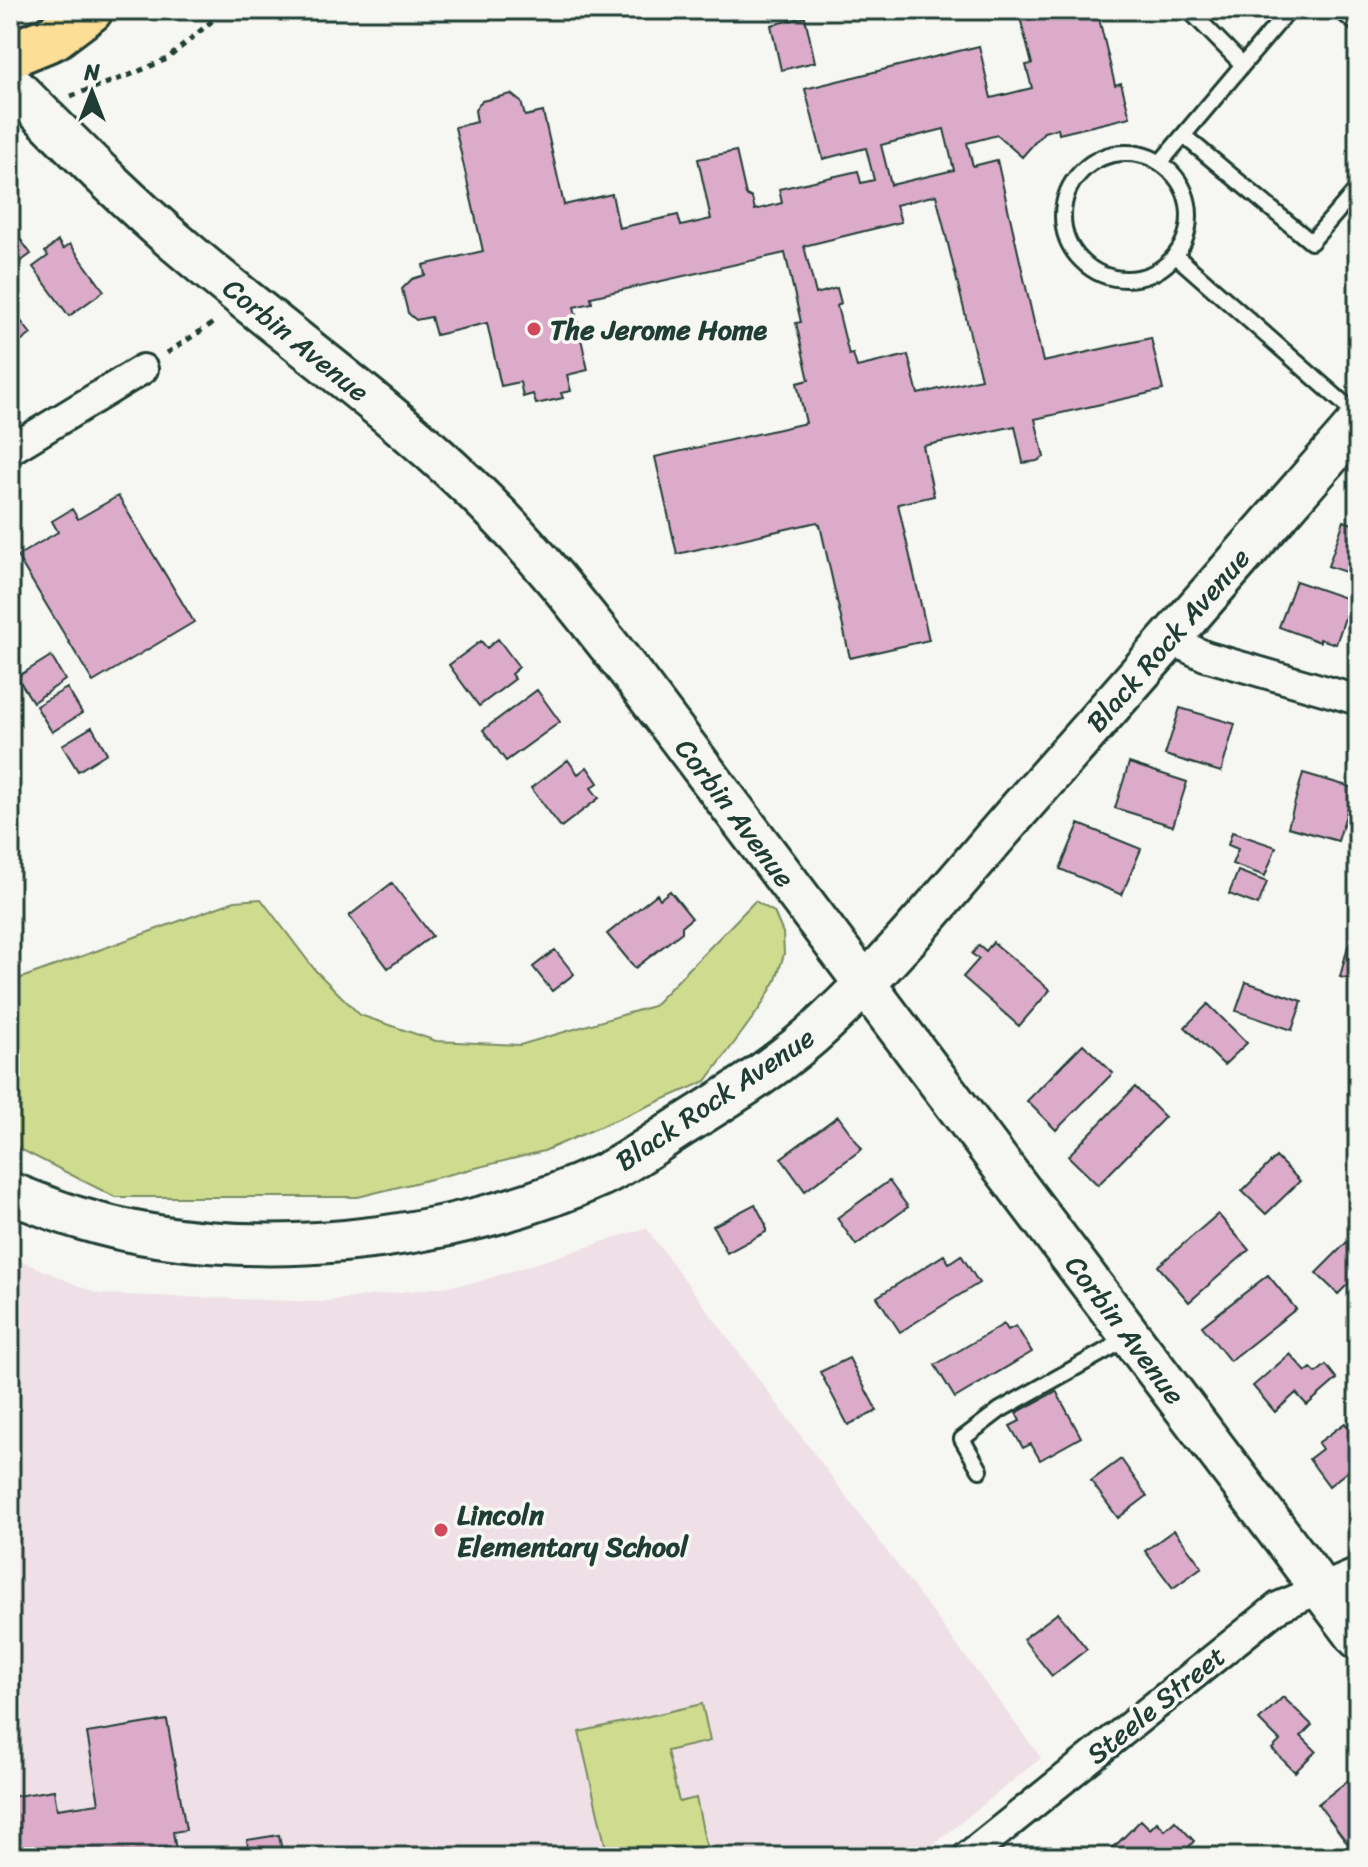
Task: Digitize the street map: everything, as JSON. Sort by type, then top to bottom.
[{"type":"highway","points":[[10,55],[54,37],[90,10]]},
{"type":"main road","name":"Corbin Avenue","points":[[10,83],[126,198],[409,433],[512,529],[592,623],[1358,1638]]},
{"type":"main road","name":"Black Rock Avenue","points":[[10,1193],[83,1220],[164,1236],[227,1244],[338,1241],[427,1231],[482,1218],[534,1203],[606,1173],[752,1081],[816,1032],[865,983],[1358,423]]},
{"type":"street","points":[[10,450],[143,369]]},
{"type":"street","points":[[1169,639],[1205,656],[1358,700]]},
{"type":"street","name":"Steele Street","points":[[967,1857],[1278,1607],[1358,1573]]},
{"type":"lane","points":[[1189,10],[1242,64]]},
{"type":"lane","points":[[1160,163],[1289,10]]},
{"type":"lane","points":[[1340,10],[1358,25]]},
{"type":"lane","points":[[1184,136],[1311,242],[1358,188]]},
{"type":"lane","points":[[1119,153],[1141,155],[1160,163],[1176,177],[1186,196],[1190,217],[1186,238],[1176,256],[1161,270],[1141,278],[1121,280],[1100,275],[1083,264],[1070,248],[1063,228],[1062,208],[1069,188],[1081,171],[1099,159],[1119,153]]},
{"type":"lane","points":[[1176,256],[1358,416]]},
{"type":"lane","points":[[980,1470],[962,1439],[1000,1410],[1131,1337]]},
{"type":"path","points":[[89,91],[167,59],[225,10]]},
{"type":"path","points":[[143,369],[247,301]]},
{"type":"shaded area","name":"Lincoln Elementary School","points":[[646,1228],[1041,1758],[918,1857],[10,1857],[10,1256],[98,1294],[320,1302],[475,1283]]},
{"type":"green space","points":[[261,899],[315,970],[360,1015],[436,1041],[520,1045],[653,1006],[755,901],[774,912],[783,933],[784,954],[776,980],[760,1008],[706,1081],[544,1151],[358,1197],[115,1197],[10,1144],[10,982],[235,901]]},
{"type":"green space","points":[[702,1704],[710,1741],[667,1751],[679,1802],[696,1798],[708,1854],[694,1857],[608,1857],[579,1732]]},
{"type":"building","name":"The Jerome Home","points":[[1018,10],[1097,10],[1115,85],[1121,83],[1130,117],[1059,134],[1058,128],[1044,132],[1022,157],[997,135],[967,143],[973,166],[997,160],[1043,362],[1151,338],[1163,390],[1035,419],[1044,457],[1037,461],[1023,463],[1015,426],[923,446],[934,496],[898,504],[929,640],[850,658],[817,522],[677,554],[655,457],[806,423],[797,383],[809,380],[796,323],[801,322],[785,253],[591,297],[592,303],[574,307],[588,370],[567,375],[571,391],[561,393],[563,398],[536,404],[533,394],[523,397],[520,382],[501,386],[487,323],[436,335],[431,317],[416,320],[408,313],[402,289],[412,279],[425,275],[423,265],[483,251],[455,127],[477,122],[475,110],[482,101],[511,94],[521,102],[525,116],[543,112],[564,205],[612,194],[619,228],[678,215],[681,226],[711,219],[698,159],[736,151],[746,195],[752,198],[755,210],[782,203],[779,189],[858,171],[861,183],[874,180],[866,148],[823,159],[805,89],[979,46],[991,98],[1032,88],[1026,65],[1032,64]],"holes":[[[944,129],[954,170],[891,185],[881,145]],[[936,195],[981,379],[918,394],[908,355],[857,367],[853,354],[849,355],[837,306],[841,303],[837,288],[816,294],[804,246],[901,222],[896,205]]]},
{"type":"building","points":[[805,17],[815,62],[781,70],[771,25]]},
{"type":"building","points":[[13,229],[31,254],[10,269],[10,231]]},
{"type":"building","points":[[58,241],[63,249],[70,244],[104,291],[69,316],[33,267],[48,256],[45,252]]},
{"type":"building","points":[[10,307],[31,334],[10,350]]},
{"type":"building","points":[[118,496],[194,622],[93,682],[17,556],[58,532],[52,521],[72,509],[78,519]]},
{"type":"building","points":[[1344,521],[1358,526],[1358,576],[1328,566]]},
{"type":"building","points":[[1296,581],[1351,600],[1336,644],[1320,639],[1320,642],[1279,627]]},
{"type":"building","points":[[498,639],[519,667],[511,674],[515,679],[479,706],[449,665],[481,641],[487,648]]},
{"type":"building","points":[[51,656],[65,680],[33,702],[17,677]]},
{"type":"building","points":[[67,688],[82,713],[52,732],[36,706]]},
{"type":"building","points":[[537,690],[560,722],[506,761],[483,730]]},
{"type":"building","points":[[1180,708],[1235,724],[1221,772],[1165,755]]},
{"type":"building","points":[[92,727],[107,753],[78,771],[62,745]]},
{"type":"building","points":[[568,760],[578,774],[587,767],[598,783],[591,788],[599,798],[561,827],[531,788]]},
{"type":"building","points":[[1129,763],[1187,782],[1173,826],[1115,808]]},
{"type":"building","points":[[1303,773],[1354,788],[1338,841],[1288,827]]},
{"type":"building","points":[[1079,824],[1141,849],[1122,895],[1060,869]]},
{"type":"building","points":[[1232,832],[1276,847],[1265,876],[1232,864],[1238,849],[1228,845]]},
{"type":"building","points":[[1238,871],[1267,882],[1258,905],[1229,894]]},
{"type":"building","points":[[392,883],[432,936],[388,968],[349,916]]},
{"type":"building","points":[[670,891],[692,918],[682,926],[682,932],[635,968],[607,934],[657,894],[660,899]]},
{"type":"building","points":[[993,942],[1050,990],[1019,1026],[963,977],[979,959],[972,954],[979,945],[986,951]]},
{"type":"building","points":[[1348,946],[1358,949],[1358,981],[1340,977]]},
{"type":"building","points":[[555,950],[574,974],[552,991],[533,967]]},
{"type":"building","points":[[1246,982],[1302,1001],[1292,1030],[1236,1011]]},
{"type":"building","points":[[1208,1004],[1247,1043],[1224,1065],[1185,1027]]},
{"type":"building","points":[[1083,1044],[1113,1073],[1056,1130],[1027,1101]]},
{"type":"building","points":[[1135,1087],[1165,1117],[1098,1185],[1068,1156]]},
{"type":"building","points":[[838,1116],[862,1149],[805,1191],[781,1158]]},
{"type":"building","points":[[1276,1157],[1300,1181],[1266,1214],[1242,1191]]},
{"type":"building","points":[[889,1181],[908,1207],[856,1245],[837,1218]]},
{"type":"building","points":[[755,1204],[766,1225],[766,1232],[727,1253],[713,1226]]},
{"type":"building","points":[[1218,1214],[1249,1250],[1189,1302],[1158,1266]]},
{"type":"building","points":[[1348,1241],[1358,1251],[1358,1274],[1338,1294],[1316,1273]]},
{"type":"building","points":[[944,1255],[949,1263],[961,1255],[979,1283],[900,1332],[877,1297]]},
{"type":"building","points":[[1268,1275],[1296,1309],[1230,1361],[1202,1326]]},
{"type":"building","points":[[1004,1324],[1008,1330],[1016,1326],[1032,1352],[955,1398],[935,1365]]},
{"type":"building","points":[[1290,1354],[1306,1372],[1311,1368],[1316,1373],[1326,1365],[1337,1379],[1307,1405],[1296,1393],[1275,1412],[1253,1386]]},
{"type":"building","points":[[849,1358],[877,1411],[848,1425],[820,1372]]},
{"type":"building","points":[[1056,1391],[1081,1437],[1040,1460],[1031,1444],[1023,1448],[1010,1426],[1020,1421],[1016,1413]]},
{"type":"building","points":[[1345,1423],[1358,1440],[1358,1463],[1329,1486],[1309,1459],[1322,1449],[1318,1443]]},
{"type":"building","points":[[1121,1459],[1147,1496],[1118,1518],[1091,1481]]},
{"type":"building","points":[[1174,1530],[1202,1567],[1173,1588],[1145,1551]]},
{"type":"building","points":[[1058,1613],[1087,1649],[1052,1676],[1023,1639]]},
{"type":"building","points":[[1283,1697],[1312,1725],[1301,1736],[1316,1751],[1295,1772],[1272,1749],[1280,1741],[1259,1720]]},
{"type":"building","points":[[167,1720],[186,1830],[173,1832],[177,1857],[10,1857],[10,1797],[54,1790],[57,1809],[99,1803],[87,1733]]},
{"type":"building","points":[[1354,1776],[1358,1781],[1358,1857],[1318,1804]]},
{"type":"building","points":[[1141,1820],[1150,1829],[1157,1822],[1165,1830],[1175,1821],[1194,1841],[1180,1857],[1121,1857],[1112,1849]]},
{"type":"building","points":[[279,1835],[283,1857],[220,1857],[220,1851],[248,1847],[247,1840]]},
{"type":"place","name":"The Jerome Home","points":[[534,329]]},
{"type":"place","name":"Lincoln Elementary School","points":[[441,1530]]}]
